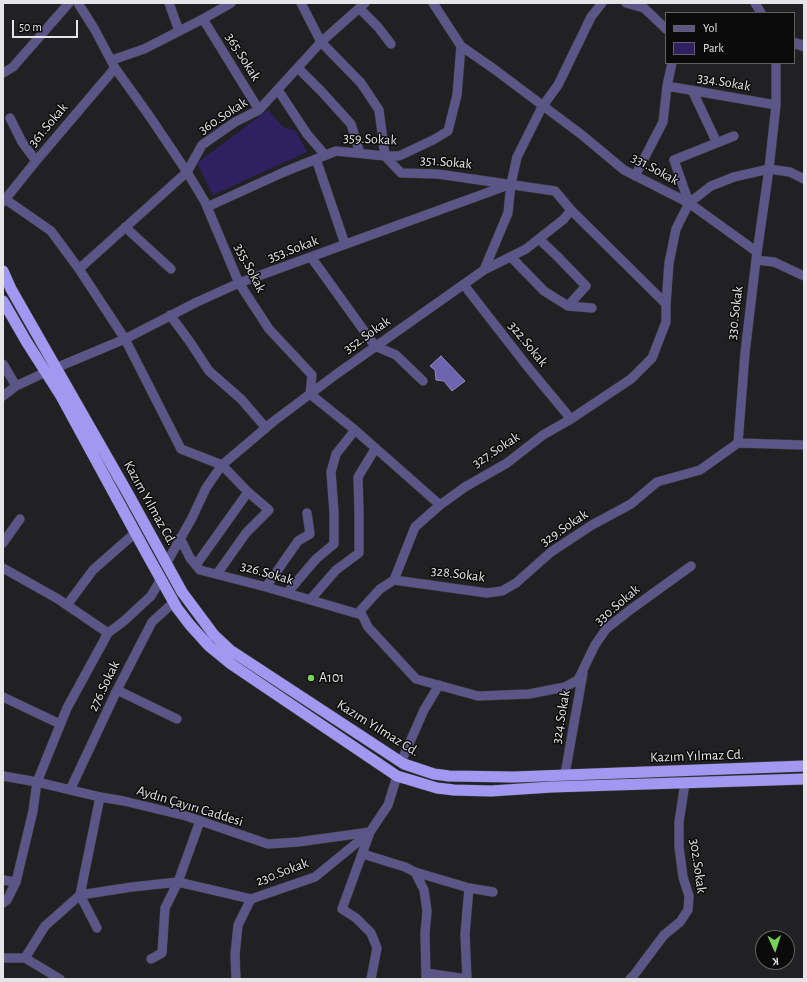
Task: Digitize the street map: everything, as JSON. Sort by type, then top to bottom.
[{"type":"highway","name":"Kazım Yılmaz Cd.","points":[[3,271],[11,289],[57,367],[182,592],[214,635],[230,650],[401,762],[434,774],[449,776],[514,777],[804,766]]},
{"type":"highway","name":"Kazım Yılmaz Cd.","points":[[3,301],[26,341],[61,396],[174,602],[190,625],[209,646],[231,664],[397,776],[437,788],[491,791],[552,787],[804,779]]},
{"type":"street","points":[[3,73],[13,67],[69,3]]},
{"type":"street","name":"355.Sokak","points":[[78,3],[95,30],[113,64],[148,114],[207,207],[239,283],[269,330],[312,375],[310,394]]},
{"type":"street","points":[[169,3],[180,31]]},
{"type":"street","points":[[113,64],[180,31],[231,3]]},
{"type":"street","points":[[301,3],[321,42],[361,83],[379,110],[386,156]]},
{"type":"street","points":[[433,3],[460,46]]},
{"type":"street","points":[[484,270],[508,213],[511,184],[517,157],[542,106],[558,85],[591,17],[602,3]]},
{"type":"street","points":[[626,3],[644,8],[665,28]]},
{"type":"street","points":[[755,3],[760,12]]},
{"type":"street","points":[[362,5],[391,44]]},
{"type":"street","name":"360.Sokak","points":[[79,269],[186,172],[202,145],[235,122],[259,110],[321,42],[362,5]]},
{"type":"street","name":"365.Sokak","points":[[203,19],[259,110]]},
{"type":"street","name":"331.Sokak","points":[[460,46],[494,69],[582,135],[624,170],[689,203],[756,256]]},
{"type":"street","name":"359.Sokak","points":[[207,207],[284,172],[336,151],[399,156],[448,131],[457,95],[460,46]]},
{"type":"street","name":"361.Sokak","points":[[4,200],[113,64]]},
{"type":"street","points":[[635,176],[663,122],[667,86],[672,64]]},
{"type":"street","name":"330.Sokak","points":[[738,443],[745,353],[776,106],[776,64]]},
{"type":"street","points":[[298,68],[351,124],[360,153]]},
{"type":"street","name":"334.Sokak","points":[[667,86],[776,106]]},
{"type":"street","points":[[278,90],[307,134],[320,157],[345,244]]},
{"type":"street","points":[[692,90],[718,143]]},
{"type":"street","points":[[10,118],[22,142],[36,161]]},
{"type":"street","points":[[689,203],[674,160],[734,136]]},
{"type":"street","name":"351.Sokak","points":[[386,156],[401,173],[438,174],[555,191],[571,210],[666,304]]},
{"type":"street","name":"327.Sokak","points":[[394,580],[415,527],[440,505],[465,487],[507,463],[543,435],[572,419],[631,379],[652,358],[666,322],[669,263],[676,230],[689,203],[711,186],[734,177],[769,169],[790,172],[804,179]]},
{"type":"street","name":"353.Sokak","points":[[3,396],[16,386],[57,367],[125,339],[170,315],[239,283],[511,184]]},
{"type":"street","points":[[4,200],[51,231],[79,269],[125,339],[181,449],[222,465],[248,492],[269,510],[246,533],[217,574]]},
{"type":"street","name":"352.Sokak","points":[[166,564],[192,518],[206,488],[222,465],[266,428],[375,346],[484,270],[526,249],[564,219],[571,210]]},
{"type":"street","points":[[125,227],[171,269]]},
{"type":"street","points":[[539,239],[586,286],[568,306]]},
{"type":"street","points":[[756,256],[774,262],[804,276]]},
{"type":"street","points":[[311,257],[375,346],[396,355],[423,381]]},
{"type":"street","points":[[511,257],[544,291],[568,306],[592,308]]},
{"type":"street","name":"322.Sokak","points":[[464,285],[572,419]]},
{"type":"street","points":[[170,315],[209,371],[241,399],[266,428]]},
{"type":"street","points":[[3,364],[16,386]]},
{"type":"street","points":[[310,394],[355,430],[440,505]]},
{"type":"street","points":[[287,593],[316,559],[334,544],[334,512],[331,472],[336,454],[355,430]]},
{"type":"street","points":[[738,443],[804,445]]},
{"type":"street","name":"329.Sokak","points":[[516,583],[551,552],[592,525],[631,504],[657,482],[700,470],[738,443]]},
{"type":"street","points":[[310,600],[336,570],[358,553],[358,478],[375,449]]},
{"type":"street","points":[[196,564],[248,492]]},
{"type":"street","points":[[266,587],[298,541],[310,534],[307,513]]},
{"type":"street","points":[[3,544],[20,519]]},
{"type":"street","points":[[67,605],[93,570],[136,533]]},
{"type":"street","name":"326.Sokak","points":[[180,538],[190,558],[200,570],[266,587],[362,615]]},
{"type":"street","name":"330.Sokak","points":[[439,685],[478,696],[529,694],[565,687],[578,680],[595,645],[606,629],[691,566]]},
{"type":"street","points":[[3,568],[67,605],[108,633]]},
{"type":"street","points":[[3,903],[7,900],[16,882],[33,811],[37,782],[67,708],[108,633],[124,621],[151,596],[161,578]]},
{"type":"street","points":[[394,580],[380,590],[360,611],[368,627],[416,679],[439,685],[424,710],[401,762]]},
{"type":"street","name":"328.Sokak","points":[[394,580],[487,593],[502,591],[516,583]]},
{"type":"street","name":"276.Sokak","points":[[70,790],[117,690],[152,622],[174,602]]},
{"type":"street","name":"324.Sokak","points":[[565,774],[585,664]]},
{"type":"street","points":[[117,690],[177,719]]},
{"type":"street","points":[[3,697],[60,724]]},
{"type":"street","name":"Aydın Çayırı Caddesi","points":[[3,776],[37,782],[100,797],[124,800],[200,821],[268,844],[298,842],[370,832]]},
{"type":"street","name":"230.Sokak","points":[[80,895],[178,882],[250,899],[315,876],[370,832],[388,804],[397,776]]},
{"type":"street","name":"302.Sokak","points":[[630,979],[664,935],[680,922],[688,910],[688,896],[683,877],[679,847],[679,822],[685,783]]},
{"type":"street","points":[[25,958],[45,926],[80,895],[100,797]]},
{"type":"street","points":[[151,959],[162,953],[165,908],[178,882],[200,821]]},
{"type":"street","points":[[370,832],[342,909],[356,918],[371,934],[376,948],[371,979]]},
{"type":"street","points":[[362,854],[469,888],[493,892]]},
{"type":"street","points":[[415,872],[424,890],[427,911],[426,976],[467,979],[466,934],[469,888]]},
{"type":"street","points":[[3,880],[16,882]]},
{"type":"street","points":[[80,895],[97,928]]},
{"type":"street","points":[[236,979],[235,955],[238,925],[250,899]]},
{"type":"street","points":[[3,958],[25,958],[60,979]]},
{"type":"green space","points":[[268,110],[283,127],[296,131],[307,152],[213,195],[197,163]]},
{"type":"shaded area","points":[[441,356],[465,381],[452,391],[444,381],[436,380],[435,370],[430,366]]},
{"type":"place","name":"A101","points":[[311,678]]}]
